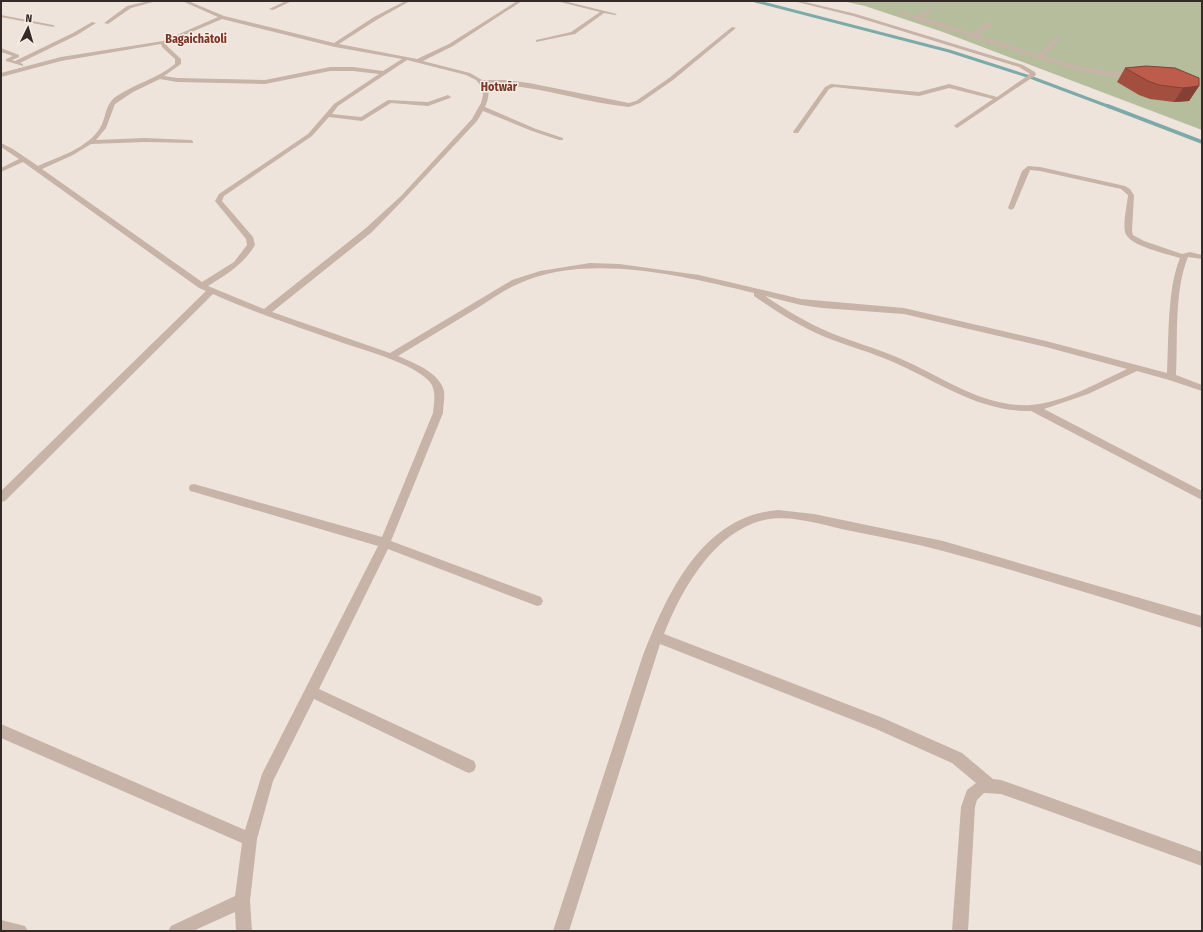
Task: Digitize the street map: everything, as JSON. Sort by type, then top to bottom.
[{"type":"street","points":[[106,23],[129,7],[155,1]]},
{"type":"street","points":[[184,1],[222,17],[335,45],[418,61],[468,74],[482,82],[518,84],[619,104],[633,104],[670,79],[734,28]]},
{"type":"street","points":[[271,9],[290,1]]},
{"type":"street","points":[[335,45],[376,18],[408,1]]},
{"type":"street","points":[[418,61],[451,45],[520,1]]},
{"type":"street","points":[[558,1],[615,14]]},
{"type":"street","points":[[794,1],[854,15],[923,35],[1021,66],[1032,72],[1031,77],[957,126]]},
{"type":"street","points":[[917,18],[931,10]]},
{"type":"street","points":[[538,41],[573,33],[604,11]]},
{"type":"street","points":[[898,11],[1071,67],[1102,73],[1140,76]]},
{"type":"street","points":[[1,16],[53,26]]},
{"type":"street","points":[[1,76],[29,67],[64,59],[164,42],[222,17]]},
{"type":"street","points":[[15,63],[75,34],[94,23]]},
{"type":"street","points":[[972,36],[991,23]]},
{"type":"street","points":[[1040,57],[1057,39]]},
{"type":"street","points":[[36,169],[74,151],[89,142],[101,131],[110,105],[116,100],[159,78],[175,66],[179,61],[176,56],[164,46],[164,42]]},
{"type":"street","points":[[1,50],[17,56],[8,60],[29,67]]},
{"type":"street","points":[[1,498],[207,288],[247,252],[251,245],[250,239],[218,201],[221,195],[310,135],[336,105],[406,59]]},
{"type":"street","points":[[159,78],[177,80],[265,82],[281,80],[319,70],[336,68],[383,73]]},
{"type":"street","points":[[265,313],[369,230],[403,197],[476,120],[486,95],[482,82]]},
{"type":"street","points":[[796,132],[826,88],[833,85],[919,94],[928,93],[944,86],[949,86],[998,99]]},
{"type":"street","points":[[328,115],[362,119],[390,101],[428,104],[448,96]]},
{"type":"street","points":[[482,108],[534,130],[561,139]]},
{"type":"street","points":[[89,142],[145,140],[191,142]]},
{"type":"street","points":[[1,145],[24,159],[36,169],[93,207],[207,288],[265,313],[391,356],[416,368],[432,379],[439,391],[438,413],[385,543],[267,779],[250,839],[242,902],[244,931]]},
{"type":"street","points":[[1,170],[24,159]]},
{"type":"street","points":[[1011,208],[1025,171],[1028,168],[1040,169],[1123,187],[1131,194],[1128,231],[1130,236],[1141,243],[1184,257],[1190,254],[1202,256]]},
{"type":"street","points":[[1171,377],[1175,299],[1184,257]]},
{"type":"street","points":[[391,356],[515,282],[540,273],[590,265],[626,267],[699,277],[822,305],[904,311],[1046,344],[1171,377],[1202,388]]},
{"type":"street","points":[[752,290],[791,317],[815,330],[898,361],[962,393],[991,404],[1019,408],[1033,408],[1062,400],[1136,368]]},
{"type":"street","points":[[1033,408],[1202,496]]},
{"type":"street","points":[[194,488],[385,543],[537,601]]},
{"type":"street","points":[[561,931],[661,622],[678,591],[696,564],[717,542],[735,528],[754,518],[788,516],[812,519],[943,546],[1202,622]]},
{"type":"street","points":[[656,637],[863,718],[942,751],[956,758],[990,785],[1001,787],[1202,859]]},
{"type":"street","points":[[310,691],[469,766]]},
{"type":"street","points":[[1,731],[250,839]]},
{"type":"street","points":[[960,931],[968,807],[970,797],[977,790],[990,785]]},
{"type":"street","points":[[176,931],[242,902]]},
{"type":"street","points":[[1,928],[20,931]]},
{"type":"green space","points":[[842,1],[1202,1],[1202,130],[943,32],[865,6]]},
{"type":"building","points":[[1146,66],[1175,68],[1199,78],[1199,86],[1183,88],[1159,85],[1148,81],[1125,68]]},
{"type":"waterway","points":[[755,1],[949,51],[1030,77],[1110,107]]},
{"type":"waterway","points":[[1108,106],[1202,142]]},
{"type":"district","name":"Bagaichātoli","points":[[196,39]]},
{"type":"district","name":"Hotwār","points":[[499,87]]}]
